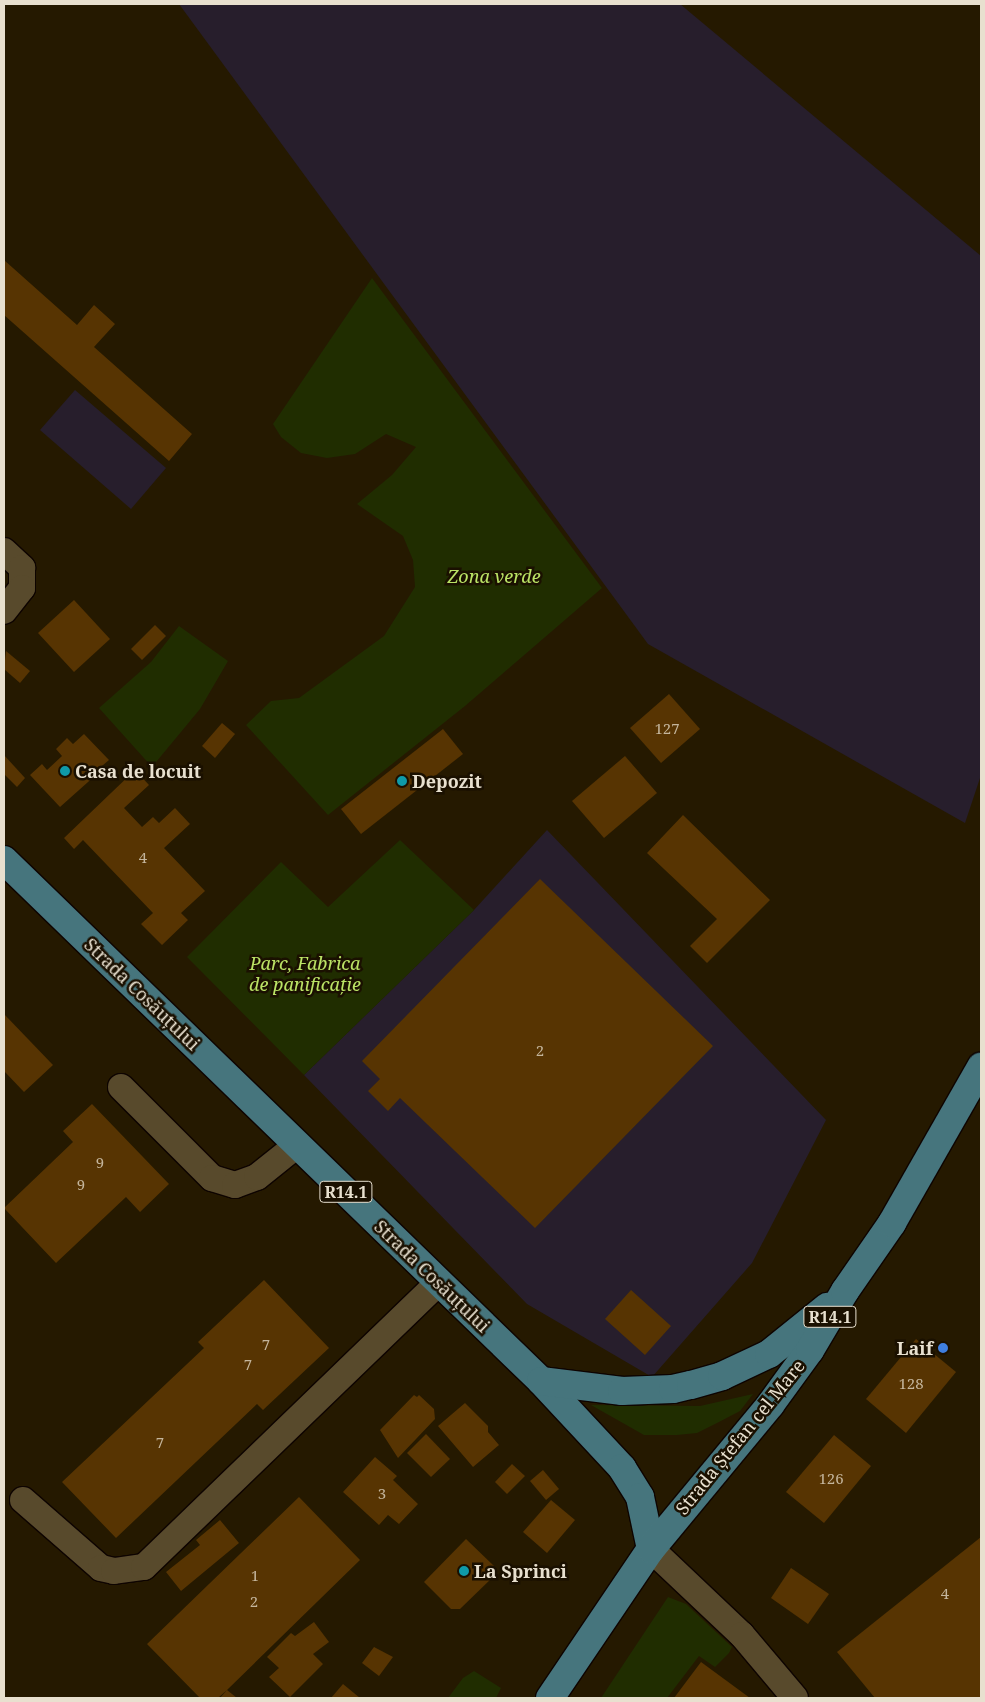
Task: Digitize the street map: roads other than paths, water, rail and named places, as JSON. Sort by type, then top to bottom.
[{"type":"main road","name":"Strada Cosăuțului","points":[[4,860],[541,1381],[622,1468],[640,1497],[651,1549]]},
{"type":"main road","name":"Strada Ștefan cel Mare","points":[[550,1698],[651,1549],[770,1406],[810,1350],[846,1291],[892,1223],[981,1066]]},
{"type":"main road","name":"R14.1","points":[[541,1381],[644,1391],[673,1389],[722,1376],[746,1366],[786,1342],[846,1291]]},
{"type":"street","points":[[4,551],[22,568],[22,588],[4,611]]},
{"type":"street","points":[[121,1087],[212,1178],[235,1185],[257,1177],[297,1145]]},
{"type":"street","points":[[24,1500],[101,1568],[114,1571],[144,1568],[439,1282]]},
{"type":"street","points":[[651,1549],[742,1635],[795,1698]]},
{"type":"place","name":"Casa de locuit","points":[[65,771]]},
{"type":"place","name":"Depozit","points":[[402,781]]},
{"type":"place","name":"Laif","points":[[943,1348]]},
{"type":"place","name":"La Sprinci","points":[[464,1571]]},
{"type":"park label","name":"Zona verde","points":[[494,576]]},
{"type":"park label","name":"Parc, Fabrica de panificație","points":[[305,974]]}]
